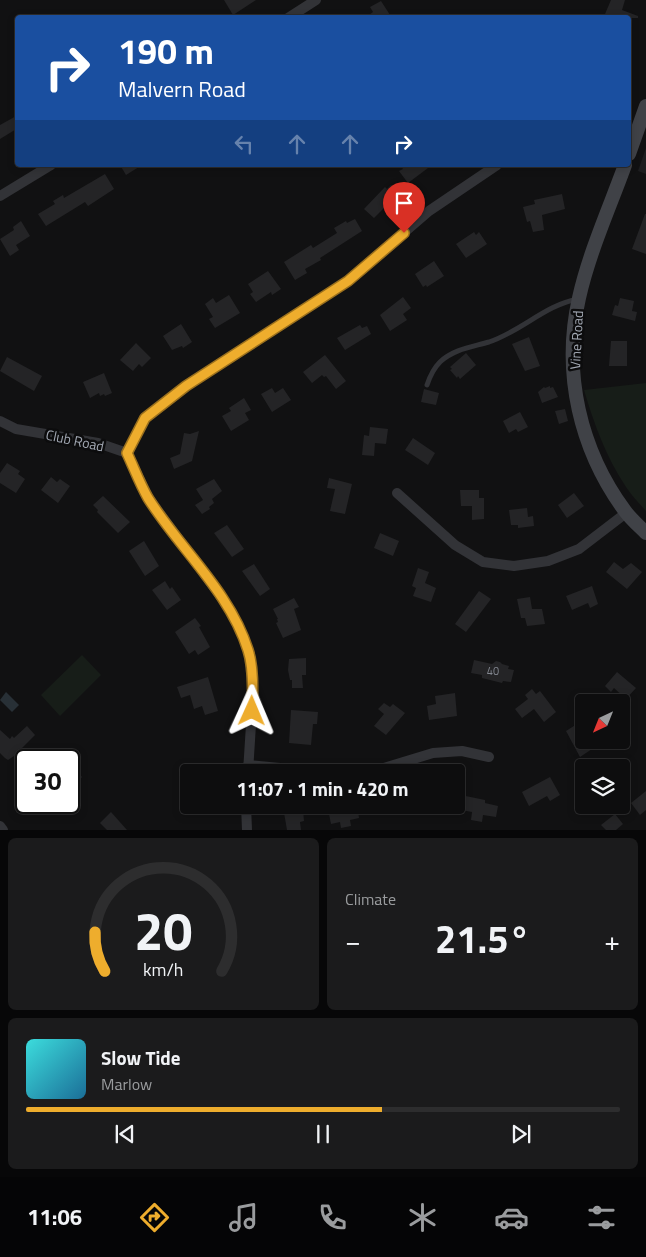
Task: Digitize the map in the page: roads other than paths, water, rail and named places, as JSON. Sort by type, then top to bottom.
[{"type":"street","points":[[293,15],[316,0]]},
{"type":"street","points":[[631,148],[646,106]]},
{"type":"street","points":[[0,196],[48,167]]},
{"type":"street","points":[[248,764],[253,693],[249,653],[240,628],[226,604],[148,497],[127,453],[145,418],[186,386],[348,281],[429,211],[494,167]]},
{"type":"street","name":"Vine Road","points":[[624,167],[590,258],[579,298],[572,360],[575,391],[582,425],[593,456],[605,480],[626,513],[646,533]]},
{"type":"street","name":"Club Road","points":[[0,421],[16,430],[98,444],[127,453]]},
{"type":"street","points":[[397,493],[455,545],[483,562],[514,566],[548,561],[579,549],[626,513]]},
{"type":"street","points":[[397,764],[433,753],[462,751],[489,757]]},
{"type":"street","points":[[246,814],[247,830]]},
{"type":"street","points":[[0,826],[3,830]]},
{"type":"lane","points":[[427,385],[431,373],[441,362],[455,352],[491,342],[518,329],[551,308],[579,298]]}]
